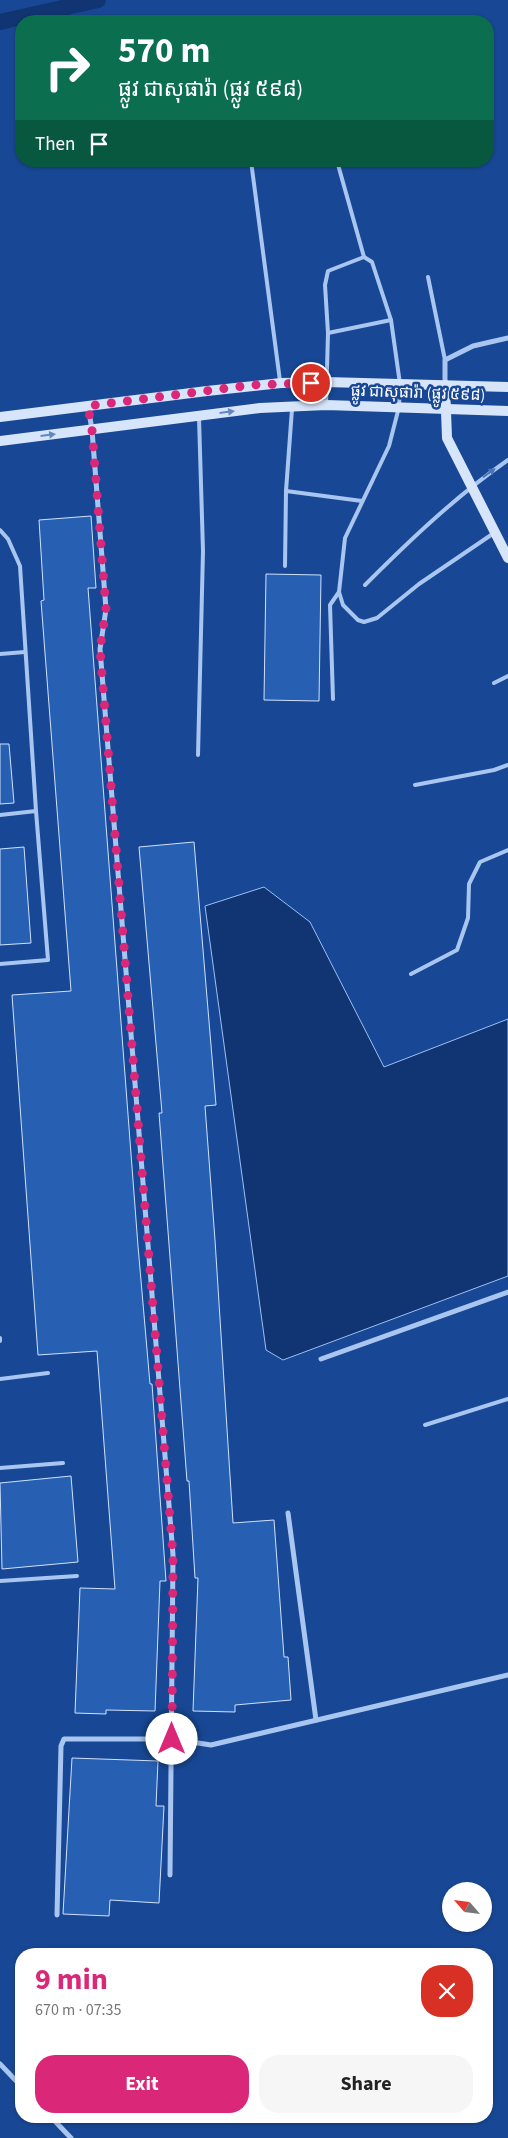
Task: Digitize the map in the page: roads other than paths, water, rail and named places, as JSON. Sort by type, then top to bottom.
[{"type":"main road","name":"ផ្លូវ ជាសុផារ៉ា (ផ្លូវ ៥៩៨)","points":[[0,418],[243,386],[280,383],[326,382],[508,387]]},
{"type":"main road","points":[[445,385],[447,438],[508,558]]},
{"type":"main road","name":"ផ្លូវ ជាសុផារ៉ា (ផ្លូវ ៥៩៨)","points":[[0,442],[292,406],[326,405],[508,411]]},
{"type":"street","points":[[445,385],[445,360],[473,346],[508,338]]},
{"type":"street","points":[[88,406],[92,430],[106,609],[100,649],[173,1555],[170,1875]]},
{"type":"street","points":[[321,1359],[508,1292]]},
{"type":"street","points":[[288,1513],[316,1720]]},
{"type":"street","points":[[57,1915],[61,1746],[64,1739],[172,1739],[211,1745],[508,1675]]},
{"type":"street","points":[[0,2064],[15,2080]]},
{"type":"street","points":[[57,2123],[71,2138]]},
{"type":"lane","points":[[252,167],[280,383]]},
{"type":"lane","points":[[340,167],[364,257],[372,262],[391,320],[400,384],[399,407],[388,446],[345,538],[339,592],[343,605],[353,616],[364,622],[377,618],[419,584],[495,532]]},
{"type":"lane","points":[[326,405],[328,333],[325,285],[328,271],[364,257]]},
{"type":"lane","points":[[428,277],[445,360]]},
{"type":"lane","points":[[328,333],[391,320]]},
{"type":"lane","points":[[285,566],[286,491],[292,406]]},
{"type":"lane","points":[[198,755],[203,551],[199,416]]},
{"type":"lane","points":[[365,585],[422,529],[471,486],[508,460]]},
{"type":"lane","points":[[286,491],[362,501]]},
{"type":"lane","points":[[0,530],[8,540],[20,566],[48,960],[0,964]]},
{"type":"lane","points":[[333,699],[330,605],[339,592]]},
{"type":"lane","points":[[0,654],[25,652]]},
{"type":"lane","points":[[494,683],[508,676]]},
{"type":"lane","points":[[415,785],[494,770],[508,765]]},
{"type":"lane","points":[[0,814],[36,811]]},
{"type":"lane","points":[[411,974],[457,950],[468,918],[469,884],[480,862],[508,850]]},
{"type":"lane","points":[[0,1379],[48,1373]]},
{"type":"lane","points":[[425,1425],[508,1400]]},
{"type":"lane","points":[[0,1468],[62,1463]]},
{"type":"lane","points":[[0,1581],[77,1576]]},
{"type":"water","points":[[264,887],[310,922],[384,1067],[508,1019],[508,1276],[283,1360],[266,1350],[205,906]]},
{"type":"waterway","points":[[31,15],[98,0]]},
{"type":"waterway","points":[[0,22],[15,19]]}]
